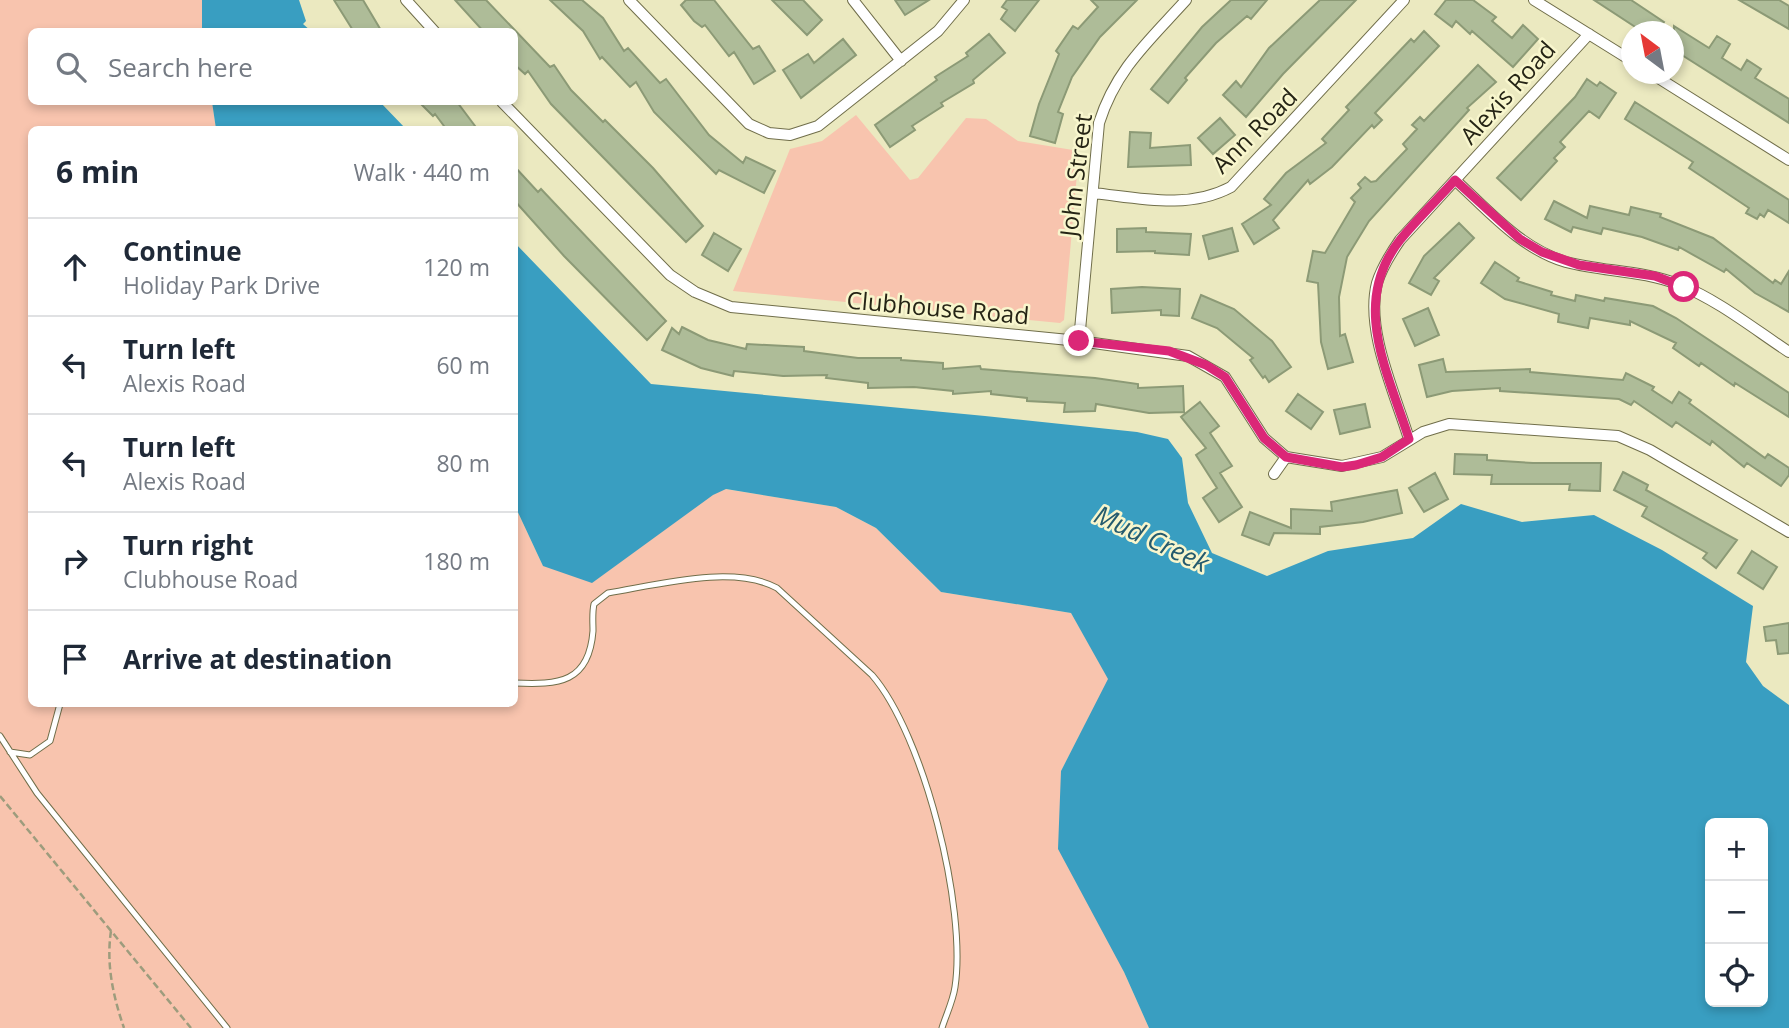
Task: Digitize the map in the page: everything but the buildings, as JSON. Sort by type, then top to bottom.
[{"type":"street","points":[[406,0],[431,28]]},
{"type":"street","points":[[629,0],[749,124],[769,132],[790,135],[818,126],[943,26],[964,0]]},
{"type":"street","points":[[852,0],[901,61]]},
{"type":"street","name":"John Street","points":[[1079,341],[1099,123],[1108,95],[1118,77],[1186,0]]},
{"type":"street","name":"Ann Road","points":[[1093,193],[1186,202],[1212,197],[1231,187],[1404,0]]},
{"type":"street","points":[[1534,0],[1621,54]]},
{"type":"street","name":"Alexis Road","points":[[1409,439],[1375,330],[1377,283],[1400,240],[1589,34]]},
{"type":"street","points":[[1667,84],[1789,160]]},
{"type":"street","name":"Clubhouse Road","points":[[505,105],[658,263],[695,292],[731,307],[756,312],[1169,351],[1206,365],[1225,377],[1264,438],[1286,457]]},
{"type":"street","points":[[1455,180],[1520,239],[1542,252],[1579,265],[1655,276],[1684,287],[1789,352]]},
{"type":"street","points":[[1274,474],[1286,457],[1342,467],[1356,465],[1382,457],[1409,439],[1436,427],[1462,423],[1618,436],[1650,450],[1789,532]]},
{"type":"lane","points":[[518,683],[551,684],[567,679],[588,661],[594,604],[608,593],[728,577],[759,579],[777,588],[872,675],[884,689],[908,734],[940,828],[952,900],[955,988],[942,1028]]},
{"type":"lane","points":[[10,752],[30,755],[50,741],[60,707]]},
{"type":"lane","points":[[0,736],[37,793],[227,1028]]},
{"type":"path","points":[[0,796],[191,1028]]},
{"type":"path","points":[[111,931],[108,952],[114,999],[124,1028]]},
{"type":"shaded area","points":[[0,0],[202,0],[202,28],[28,28],[28,105],[212,105],[216,126],[28,126],[28,707],[518,707],[518,512],[543,566],[725,489],[836,507],[876,528],[941,592],[1071,613],[1109,679],[1061,771],[1124,972],[1149,1028],[0,1028]]},
{"type":"shaded area","points":[[856,115],[910,180],[918,178],[966,118],[986,119],[1018,141],[1079,151],[1064,320],[1060,323],[733,291],[790,149],[822,141]]},
{"type":"water","points":[[202,0],[299,0],[306,21],[303,24],[308,28],[202,28]]},
{"type":"water","points":[[212,105],[383,105],[403,126],[216,126]]},
{"type":"water","name":"Mud Creek","points":[[518,246],[651,384],[1137,432],[1168,439],[1182,458],[1188,503],[1212,553],[1267,576],[1328,551],[1413,538],[1461,504],[1522,522],[1594,515],[1662,550],[1753,606],[1746,662],[1763,686],[1789,705],[1789,1028],[1149,1028],[1124,972],[1058,849],[1061,771],[1108,679],[1071,613],[941,592],[876,528],[836,507],[726,489],[713,495],[592,583],[543,566],[518,512]]},
{"type":"route","points":[[1079,341],[1169,351],[1188,356],[1225,377],[1264,438],[1286,457],[1342,467],[1382,457],[1409,439],[1375,330],[1377,283],[1384,264],[1400,240],[1455,180],[1520,239],[1542,252],[1562,261],[1655,276],[1684,287]]}]
